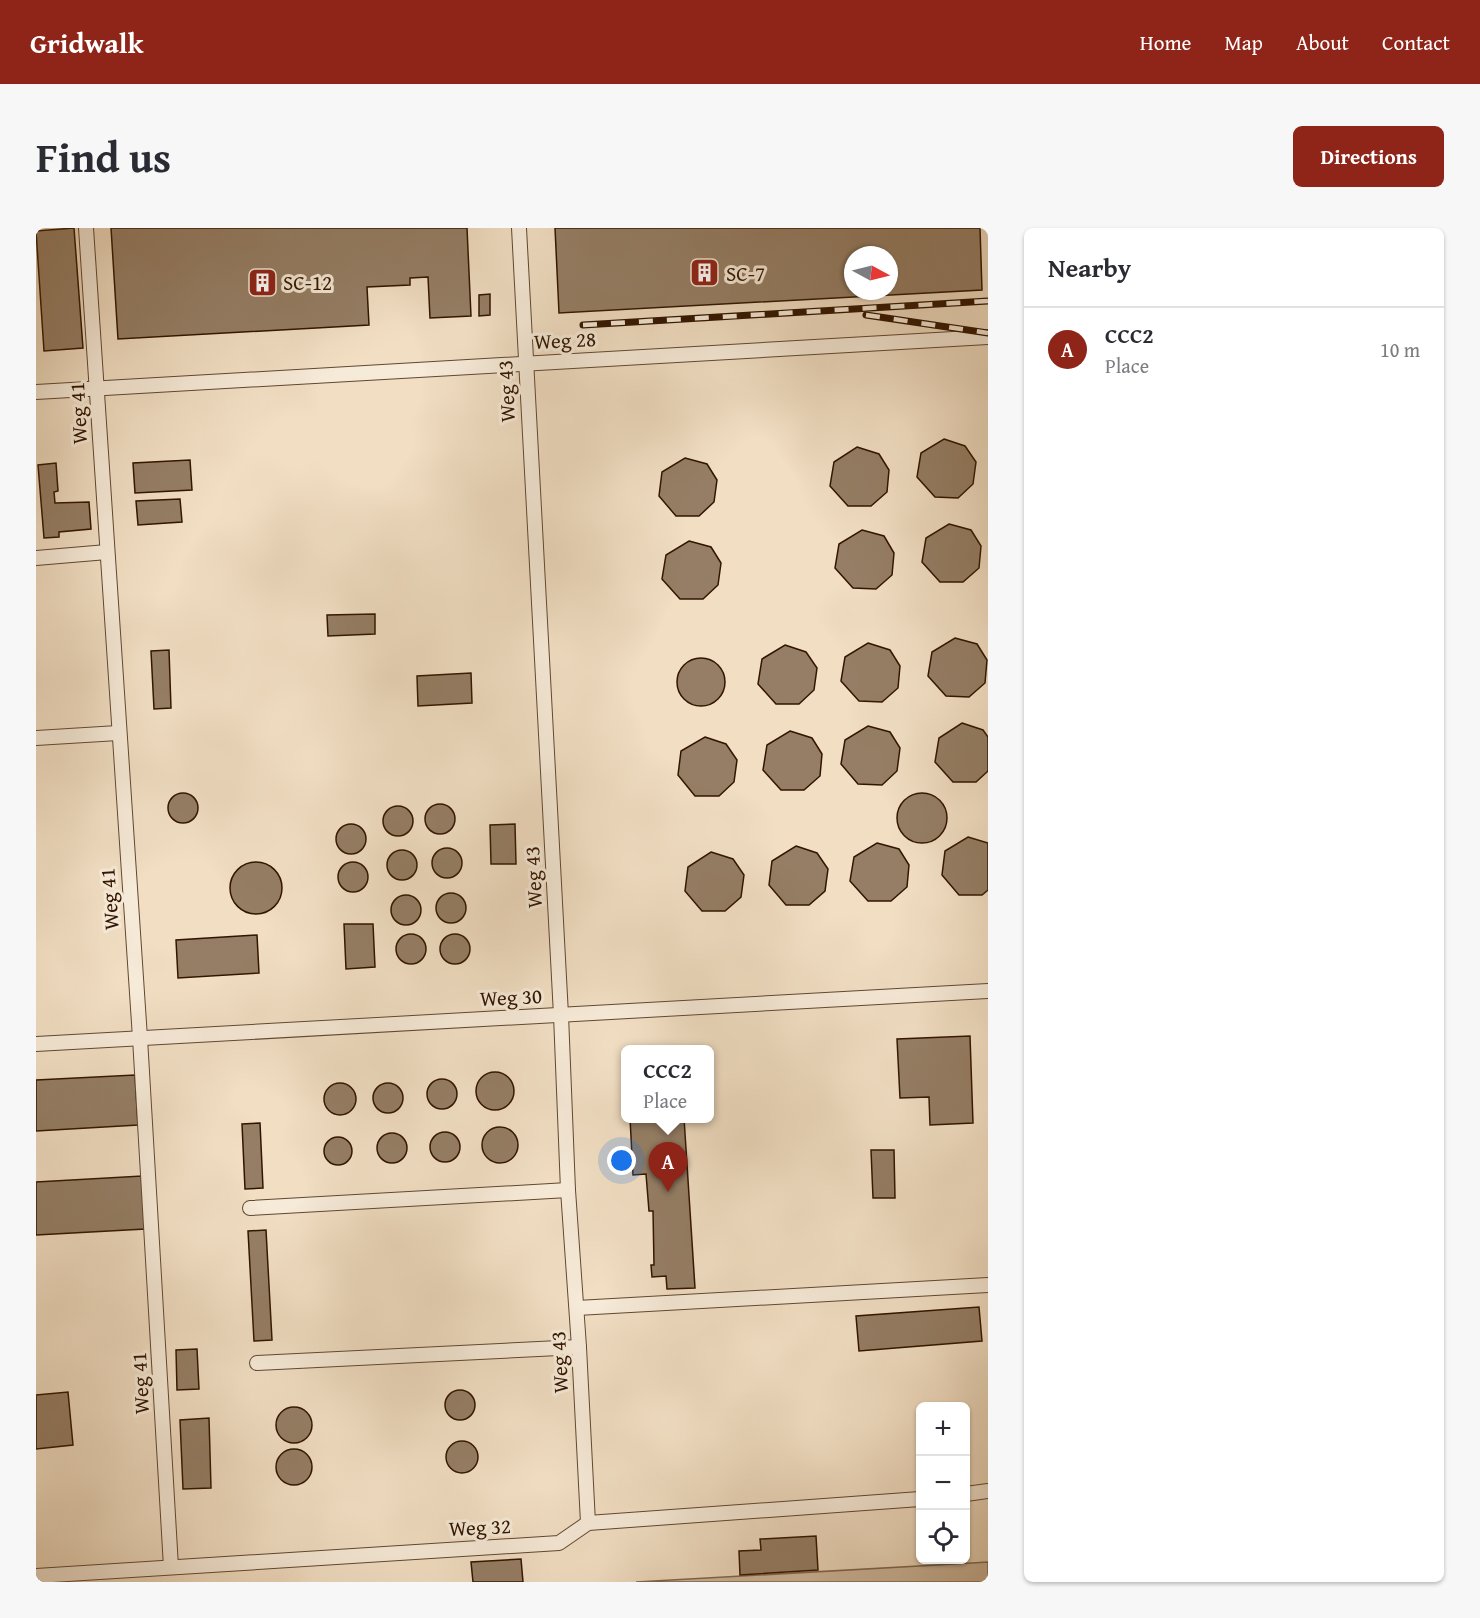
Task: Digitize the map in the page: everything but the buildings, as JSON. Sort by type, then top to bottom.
[{"type":"lane","name":"Weg 41","points":[[86,228],[140,1038],[171,1566]]},
{"type":"lane","name":"Weg 43","points":[[519,228],[561,1015],[568,1190],[577,1308],[588,1523]]},
{"type":"lane","name":"Weg 28","points":[[36,392],[988,336]]},
{"type":"lane","points":[[36,558],[107,552]]},
{"type":"lane","points":[[36,738],[118,733]]},
{"type":"lane","name":"Weg 30","points":[[36,1044],[988,992]]},
{"type":"lane","points":[[250,1208],[568,1190]]},
{"type":"lane","points":[[577,1308],[988,1286]]},
{"type":"lane","points":[[257,1363],[579,1347]]},
{"type":"lane","points":[[970,1493],[988,1491]]},
{"type":"lane","points":[[588,1523],[916,1499]]},
{"type":"lane","name":"Weg 32","points":[[36,1576],[559,1543],[588,1523]]},
{"type":"shaded area","points":[[988,1562],[988,1582],[636,1582],[970,1564]]},
{"type":"railway","points":[[583,325],[988,301]]},
{"type":"railway","points":[[866,315],[988,333]]},
{"type":"place","name":"SC-7","points":[[705,273]]},
{"type":"place","name":"SC-12","points":[[262,282]]},
{"type":"place","name":"CCC2","points":[[668,1192]]}]
